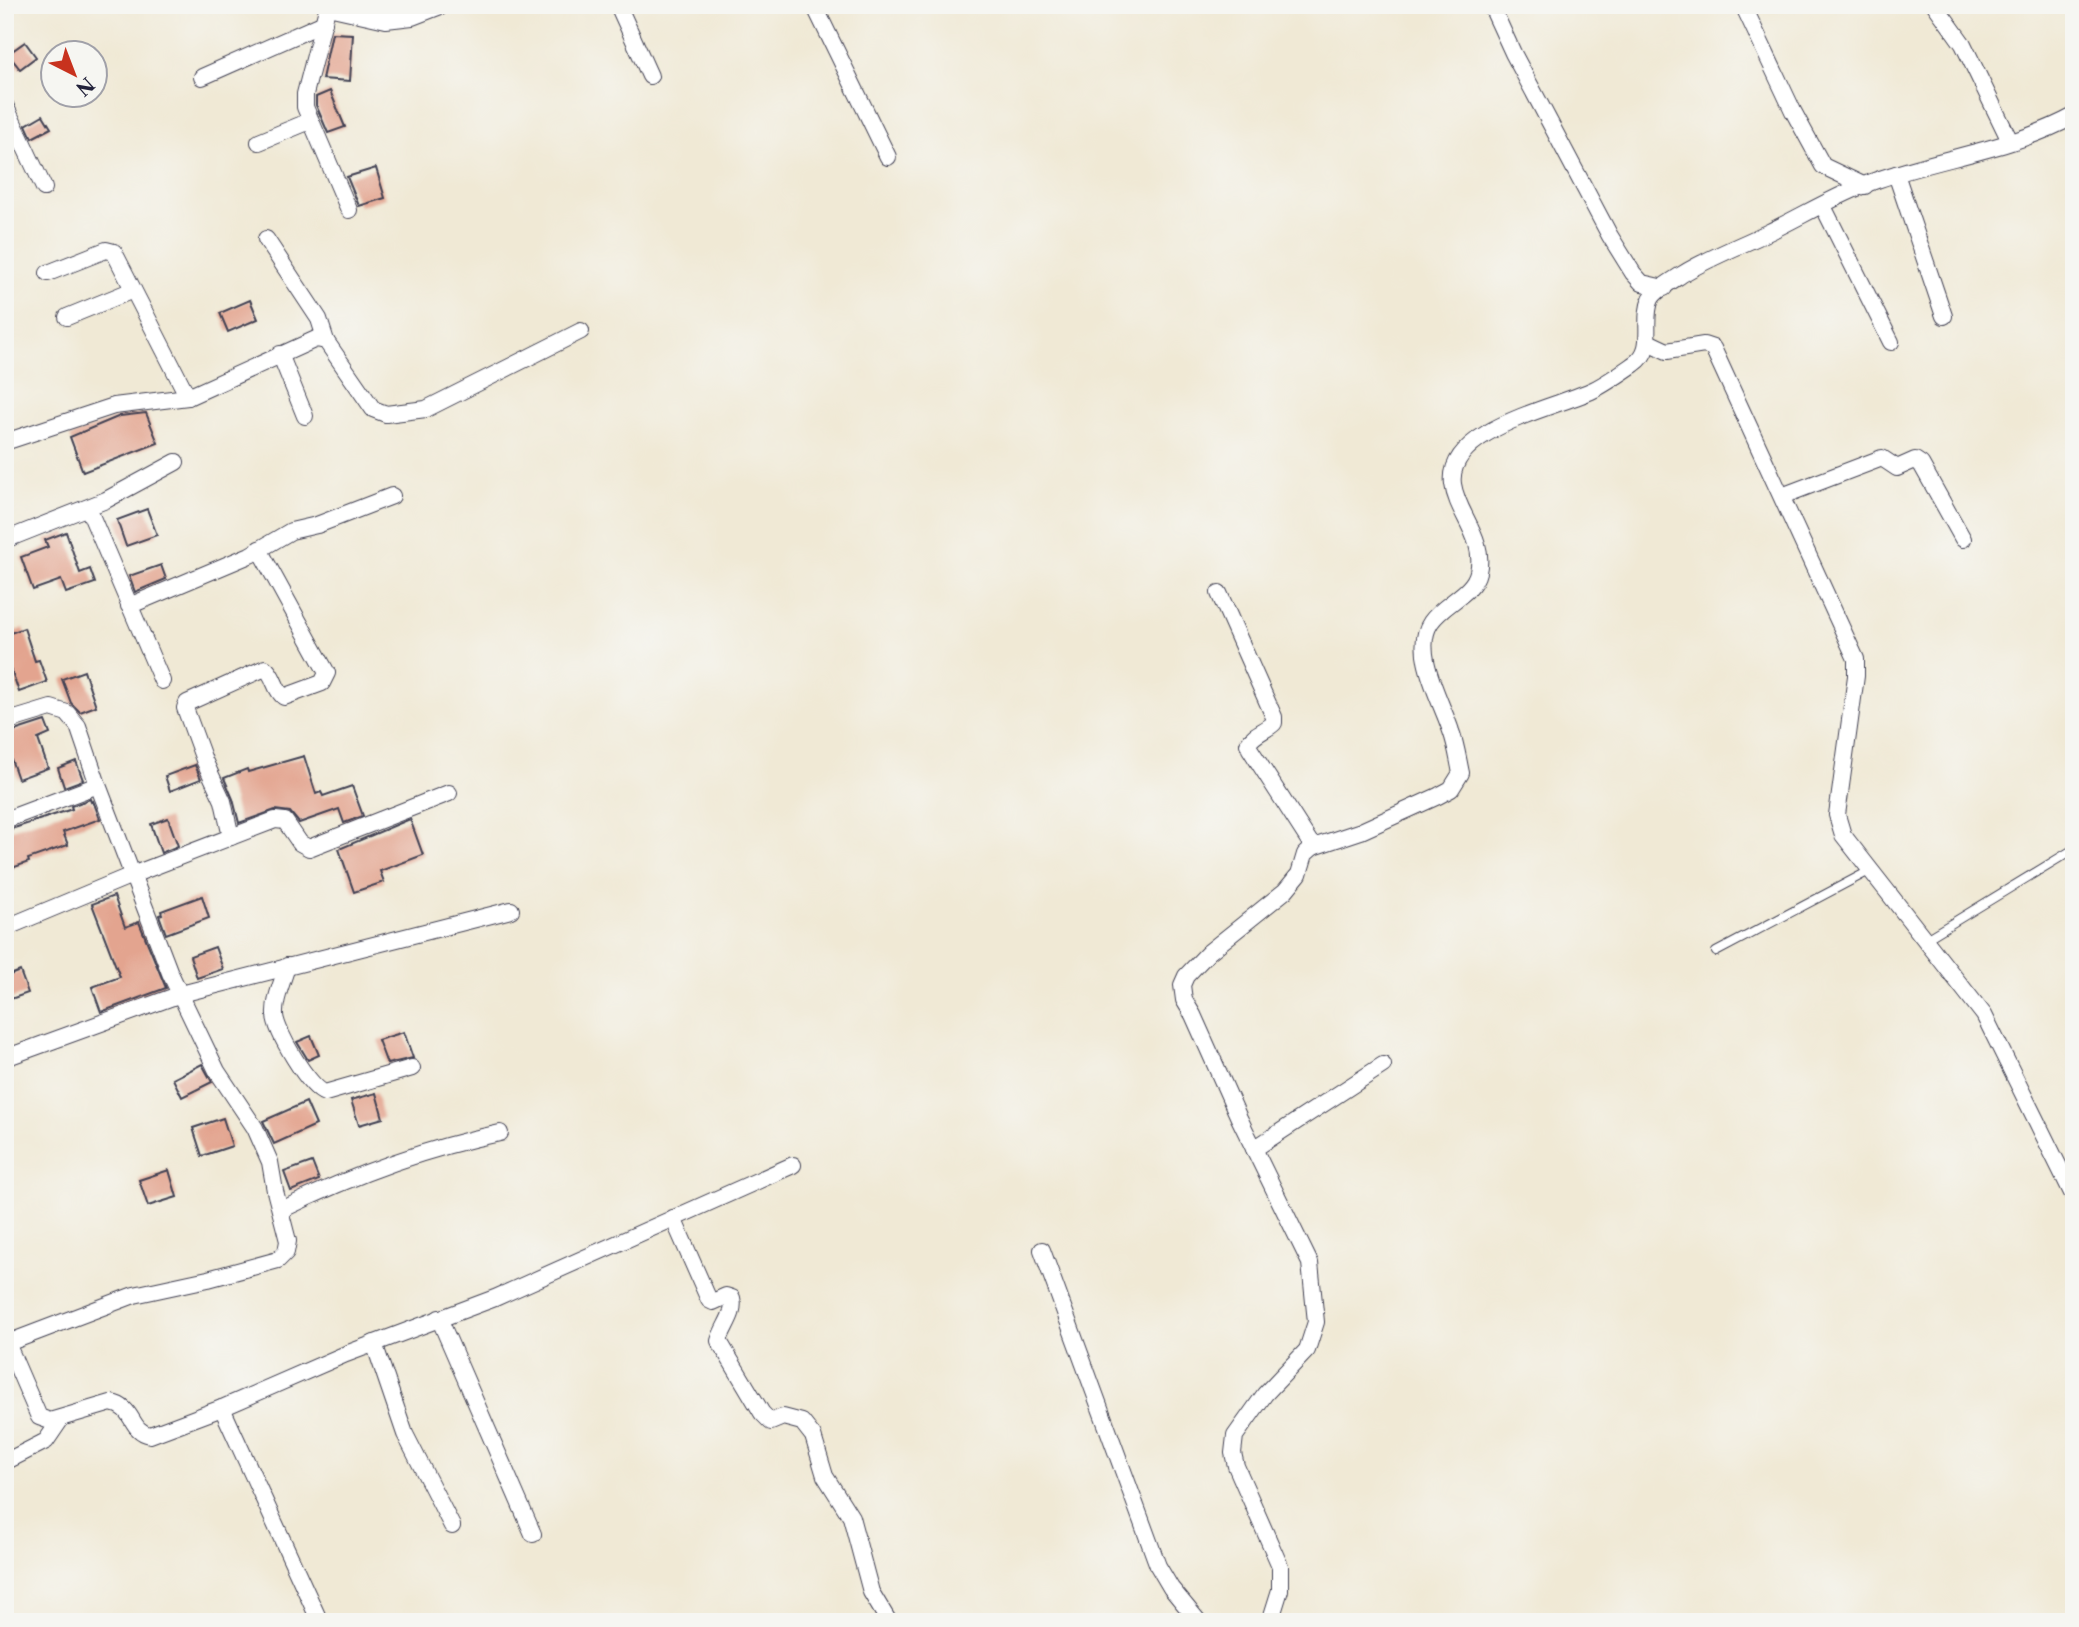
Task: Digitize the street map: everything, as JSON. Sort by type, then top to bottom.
[{"type":"street","points":[[349,210],[305,107],[305,94],[328,6],[386,19],[412,17],[443,5]]},
{"type":"street","points":[[618,5],[650,76]]},
{"type":"street","points":[[814,5],[888,157]]},
{"type":"street","points":[[1490,5],[1513,53],[1627,263],[1642,283],[1664,288]]},
{"type":"street","points":[[1743,5],[1793,111],[1823,166],[1865,186]]},
{"type":"street","points":[[1935,5],[1964,44],[2010,141]]},
{"type":"street","points":[[202,77],[324,23]]},
{"type":"street","points":[[5,105],[44,188]]},
{"type":"street","points":[[1270,1622],[1280,1590],[1280,1566],[1236,1466],[1233,1453],[1235,1436],[1265,1394],[1307,1350],[1317,1322],[1310,1263],[1184,1000],[1182,985],[1186,976],[1209,952],[1285,891],[1299,874],[1305,854],[1313,847],[1361,831],[1438,796],[1451,789],[1461,773],[1452,733],[1425,661],[1426,632],[1431,621],[1458,595],[1473,585],[1478,570],[1480,552],[1453,487],[1453,472],[1462,451],[1525,414],[1592,390],[1642,359],[1648,342],[1646,317],[1652,297],[1682,275],[1865,186],[1896,174],[2046,132],[2074,117]]},
{"type":"street","points":[[260,142],[310,121]]},
{"type":"street","points":[[1896,174],[1944,317]]},
{"type":"street","points":[[1823,206],[1891,342]]},
{"type":"street","points":[[266,239],[319,319],[326,341],[373,409],[386,414],[426,409],[580,331]]},
{"type":"street","points":[[48,273],[110,250],[114,252],[188,397]]},
{"type":"street","points":[[67,317],[134,290]]},
{"type":"street","points":[[5,442],[114,406],[188,397],[306,342],[316,339],[326,341]]},
{"type":"street","points":[[1648,342],[1667,351],[1704,345],[1713,348],[1856,659],[1837,816],[1843,835],[1972,998],[1991,1027],[2074,1197]]},
{"type":"street","points":[[280,354],[305,416]]},
{"type":"street","points":[[1782,496],[1882,458],[1897,468],[1915,460],[1921,464],[1963,539]]},
{"type":"street","points":[[5,540],[88,508],[176,462]]},
{"type":"street","points":[[130,606],[260,549],[291,531],[317,525],[392,496]]},
{"type":"street","points":[[88,508],[162,681]]},
{"type":"street","points":[[231,838],[223,801],[204,760],[186,708],[187,703],[265,668],[269,671],[278,693],[284,697],[322,683],[327,673],[260,549]]},
{"type":"street","points":[[1219,593],[1274,717],[1271,726],[1248,744],[1313,847]]},
{"type":"street","points":[[5,722],[51,708],[67,713],[78,726],[170,973],[217,1071],[255,1128],[270,1162],[288,1241],[286,1252],[278,1260],[134,1295],[6,1344],[39,1417],[50,1422],[111,1403],[119,1404],[132,1417],[136,1427],[142,1433],[150,1435],[222,1408],[374,1343],[495,1298],[793,1165]]},
{"type":"street","points":[[5,820],[98,785]]},
{"type":"street","points":[[5,928],[132,875],[280,819],[285,821],[300,843],[309,848],[449,793]]},
{"type":"street","points":[[5,1058],[181,994],[511,910]]},
{"type":"street","points":[[287,966],[275,1010],[276,1021],[296,1060],[317,1090],[325,1093],[412,1068]]},
{"type":"street","points":[[1254,1149],[1383,1065]]},
{"type":"street","points":[[281,1210],[335,1184],[472,1139],[500,1133]]},
{"type":"street","points":[[673,1219],[709,1300],[713,1302],[726,1296],[732,1298],[734,1303],[731,1315],[719,1341],[762,1413],[771,1422],[783,1417],[802,1422],[813,1436],[825,1476],[851,1517],[871,1592],[888,1622]]},
{"type":"street","points":[[1041,1250],[1158,1566],[1171,1588],[1199,1622]]},
{"type":"street","points":[[439,1318],[533,1534]]},
{"type":"street","points":[[374,1343],[412,1451],[452,1527]]},
{"type":"street","points":[[222,1408],[320,1622]]},
{"type":"street","points":[[5,1462],[46,1441],[61,1419]]},
{"type":"lane","points":[[1926,939],[2074,849]]},
{"type":"lane","points":[[1716,952],[1871,870]]},
{"type":"building","points":[[332,33],[353,34],[350,81],[322,79]]},
{"type":"building","points":[[25,42],[36,57],[20,69],[8,54]]},
{"type":"building","points":[[330,91],[345,127],[328,133],[316,105],[316,97]]},
{"type":"building","points":[[43,115],[51,128],[32,138],[26,125]]},
{"type":"building","points":[[376,168],[385,198],[359,206],[347,177]]},
{"type":"building","points":[[250,300],[258,319],[228,332],[220,313]]},
{"type":"building","points":[[146,413],[158,443],[83,472],[70,437],[120,416]]},
{"type":"building","points":[[147,509],[157,535],[126,546],[117,520]]},
{"type":"building","points":[[66,532],[80,573],[90,569],[95,583],[66,593],[61,580],[33,590],[21,557],[48,547],[45,540]]},
{"type":"building","points":[[161,565],[166,579],[135,592],[129,576]]},
{"type":"building","points":[[24,628],[35,661],[39,660],[47,682],[19,692],[10,666],[5,668],[5,635]]},
{"type":"building","points":[[84,671],[96,706],[80,712],[71,703],[62,679]]},
{"type":"building","points":[[45,721],[50,734],[38,739],[48,768],[18,779],[5,742],[5,734]]},
{"type":"building","points":[[304,756],[316,794],[321,792],[323,796],[352,786],[363,816],[344,823],[339,809],[299,823],[290,812],[275,810],[239,823],[224,778],[247,769],[248,772]]},
{"type":"building","points":[[76,761],[83,780],[64,787],[58,768]]},
{"type":"building","points":[[195,765],[201,779],[170,791],[165,776]]},
{"type":"building","points":[[90,799],[100,819],[63,832],[68,845],[28,859],[29,862],[12,868],[5,849],[5,831],[72,809],[71,806]]},
{"type":"building","points":[[168,818],[178,846],[161,853],[151,824]]},
{"type":"building","points":[[410,819],[423,855],[380,871],[384,882],[354,892],[339,849]]},
{"type":"building","points":[[114,896],[125,927],[139,922],[166,988],[101,1012],[92,987],[120,977],[92,904]]},
{"type":"building","points":[[202,896],[209,918],[166,934],[159,915],[162,914],[161,911]]},
{"type":"building","points":[[215,947],[223,969],[197,978],[190,956]]},
{"type":"building","points":[[20,971],[28,993],[5,1001],[5,977]]},
{"type":"building","points":[[404,1032],[413,1058],[387,1064],[378,1040]]},
{"type":"building","points":[[311,1036],[319,1055],[308,1060],[297,1042]]},
{"type":"building","points":[[202,1064],[212,1082],[182,1097],[173,1079]]},
{"type":"building","points":[[376,1093],[383,1118],[359,1125],[351,1100]]},
{"type":"building","points":[[306,1102],[316,1125],[274,1144],[263,1121]]},
{"type":"building","points":[[223,1118],[232,1146],[202,1156],[193,1128]]},
{"type":"building","points":[[312,1162],[319,1180],[291,1191],[284,1172]]},
{"type":"building","points":[[169,1170],[177,1197],[148,1206],[139,1180]]}]
